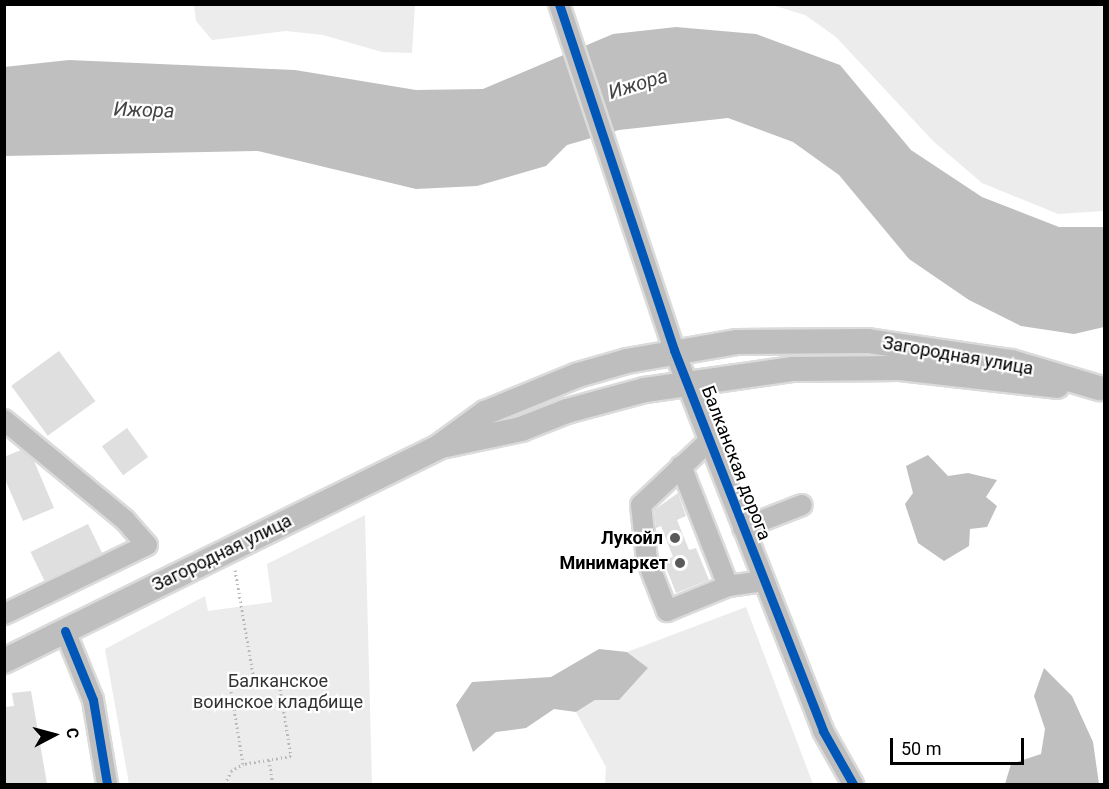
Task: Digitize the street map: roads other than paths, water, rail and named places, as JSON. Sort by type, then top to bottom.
[{"type":"main road","name":"Загородная улица","points":[[4,661],[440,446],[485,413],[521,396],[578,375],[674,350],[786,339],[868,341],[1011,362],[1102,389]]},
{"type":"main road","name":"Загородная улица","points":[[440,446],[521,429],[604,400],[686,381],[792,369],[860,366],[1102,389]]},
{"type":"street","name":"Балканская дорога","points":[[559,4],[603,148],[674,350],[824,731],[853,784]]},
{"type":"street","points":[[4,420],[124,520],[147,545],[4,614]]},
{"type":"street","points":[[709,441],[640,506],[647,560],[667,611],[728,586],[764,581]]},
{"type":"street","points":[[681,466],[728,586]]},
{"type":"street","points":[[743,528],[802,505]]},
{"type":"street","points":[[65,631],[93,700],[107,784]]},
{"type":"water","name":"Ижора","points":[[676,27],[756,34],[840,65],[911,150],[982,197],[1059,227],[1104,227],[1104,327],[1074,334],[1021,326],[969,300],[909,259],[839,175],[793,142],[728,118],[619,130],[567,145],[546,166],[477,186],[416,189],[258,151],[5,156],[4,67],[69,60],[295,70],[416,90],[483,89],[613,34]]},
{"type":"water","points":[[928,455],[948,476],[968,473],[997,480],[986,497],[997,506],[987,527],[970,529],[969,546],[944,561],[918,543],[905,504],[913,493],[906,466]]},
{"type":"water","points":[[599,649],[627,652],[648,668],[619,700],[595,700],[576,712],[554,709],[526,728],[496,732],[473,752],[456,705],[472,682],[551,677]]},
{"type":"water","points":[[1044,668],[1072,696],[1093,742],[1099,784],[1005,784],[1011,764],[1041,754],[1045,729],[1034,696]]},
{"type":"place","name":"Лукойл","points":[[675,538]]},
{"type":"place","name":"Минимаркет","points":[[680,563]]},
{"type":"park label","name":"Балканское воинское кладбище","points":[[278,692]]}]
